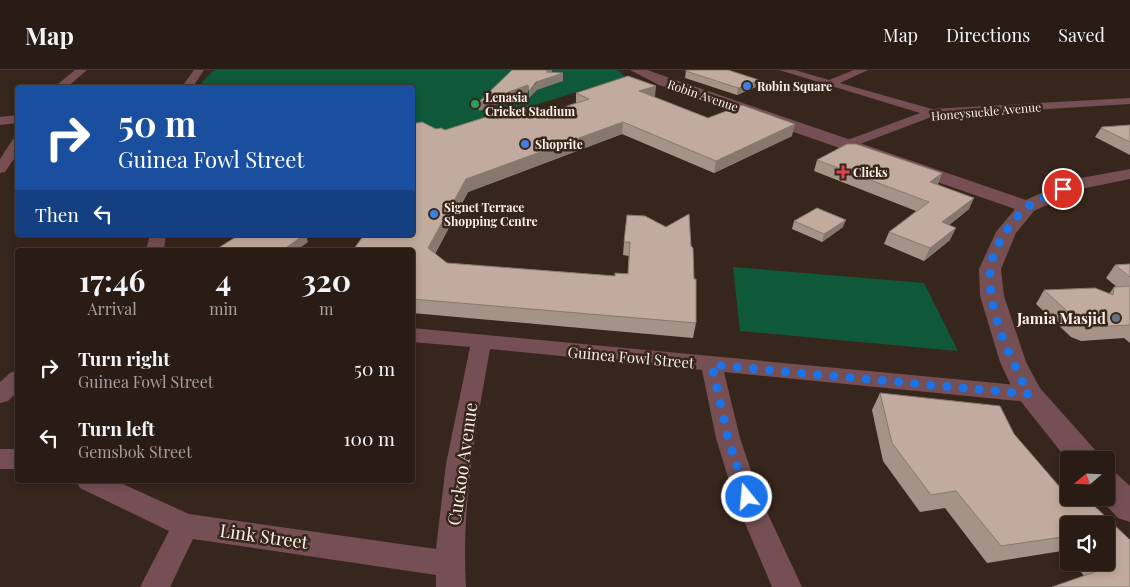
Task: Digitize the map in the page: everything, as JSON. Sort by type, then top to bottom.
[{"type":"street","points":[[62,85],[82,70]]},
{"type":"street","points":[[188,85],[199,70]]},
{"type":"street","name":"Robin Avenue","points":[[636,70],[658,80],[1027,208]]},
{"type":"street","points":[[784,70],[932,113]]},
{"type":"street","points":[[831,83],[863,70]]},
{"type":"street","name":"Honeysuckle Avenue","points":[[847,145],[932,113],[1130,101]]},
{"type":"street","points":[[0,121],[15,119]]},
{"type":"street","points":[[0,169],[15,146]]},
{"type":"street","points":[[1077,451],[1029,394],[1013,362],[992,296],[990,269],[1006,232],[1027,208],[1076,184],[1130,174]]},
{"type":"street","name":"Guinea Fowl Street","points":[[415,335],[1029,394]]},
{"type":"street","name":"Cuckoo Avenue","points":[[450,575],[460,460],[481,342]]},
{"type":"street","points":[[712,365],[728,438],[747,497],[787,587]]},
{"type":"street","points":[[0,395],[15,381]]},
{"type":"street","points":[[0,458],[15,459]]},
{"type":"street","name":"Link Street","points":[[95,483],[186,526],[450,575]]},
{"type":"street","points":[[1115,492],[1130,508]]},
{"type":"street","points":[[155,587],[186,526]]},
{"type":"green space","name":"Lenasia Cricket Stadium","points":[[214,70],[618,70],[625,77],[415,142],[415,85],[202,85],[202,82]]},
{"type":"green space","points":[[733,267],[924,283],[958,351],[740,331]]},
{"type":"building","points":[[512,70],[548,70],[546,72],[563,73],[536,82],[529,91],[528,85],[478,103]]},
{"type":"building","points":[[686,70],[728,70],[759,80],[738,88]]},
{"type":"building","name":"Signet Terrace Shopping Centre","points":[[628,76],[656,86],[639,91],[708,118],[742,105],[795,124],[716,161],[623,122],[466,179],[428,248],[447,263],[615,276],[615,273],[628,274],[630,242],[624,242],[627,215],[645,216],[666,227],[689,214],[694,279],[696,279],[696,323],[415,299],[415,248],[354,248],[363,237],[415,237],[415,123],[422,122],[436,129],[441,128],[445,130],[508,110],[505,113],[530,106],[546,113],[589,99],[576,93]]},
{"type":"building","points":[[1130,125],[1130,142],[1101,128],[1102,127]]},
{"type":"building","points":[[847,144],[856,144],[942,173],[930,182],[974,198],[942,222],[956,228],[930,248],[889,232],[929,202],[817,160]]},
{"type":"building","points":[[817,208],[846,220],[824,234],[794,221]]},
{"type":"building","points":[[236,237],[301,237],[286,248],[218,248]]},
{"type":"building","points":[[1130,264],[1130,277],[1115,265]]},
{"type":"building","points":[[1130,286],[1130,325],[1091,327],[1080,323],[1044,290],[1095,288],[1113,295],[1114,287]]},
{"type":"building","points":[[880,393],[1000,406],[1014,434],[1060,487],[1060,506],[1094,506],[1105,516],[1060,516],[1060,537],[1001,546],[956,491],[931,495],[892,443]]},
{"type":"building","points":[[1115,526],[1130,540],[1130,587],[1052,587],[1098,571],[1115,571]]},
{"type":"place","name":"Robin Square","points":[[747,86]]},
{"type":"place","name":"Lenasia Cricket Stadium","points":[[475,104]]},
{"type":"place","name":"Shoprite","points":[[525,144]]},
{"type":"place","name":"Clicks","points":[[843,172]]},
{"type":"place","name":"Signet Terrace Shopping Centre","points":[[434,214]]},
{"type":"place","name":"Jamia Masjid","points":[[1116,318]]},
{"type":"route","points":[[747,497],[728,438],[712,365],[1029,394],[1013,362],[1002,332],[992,296],[990,269],[1006,232],[1015,220],[1027,208],[1063,189]]}]
